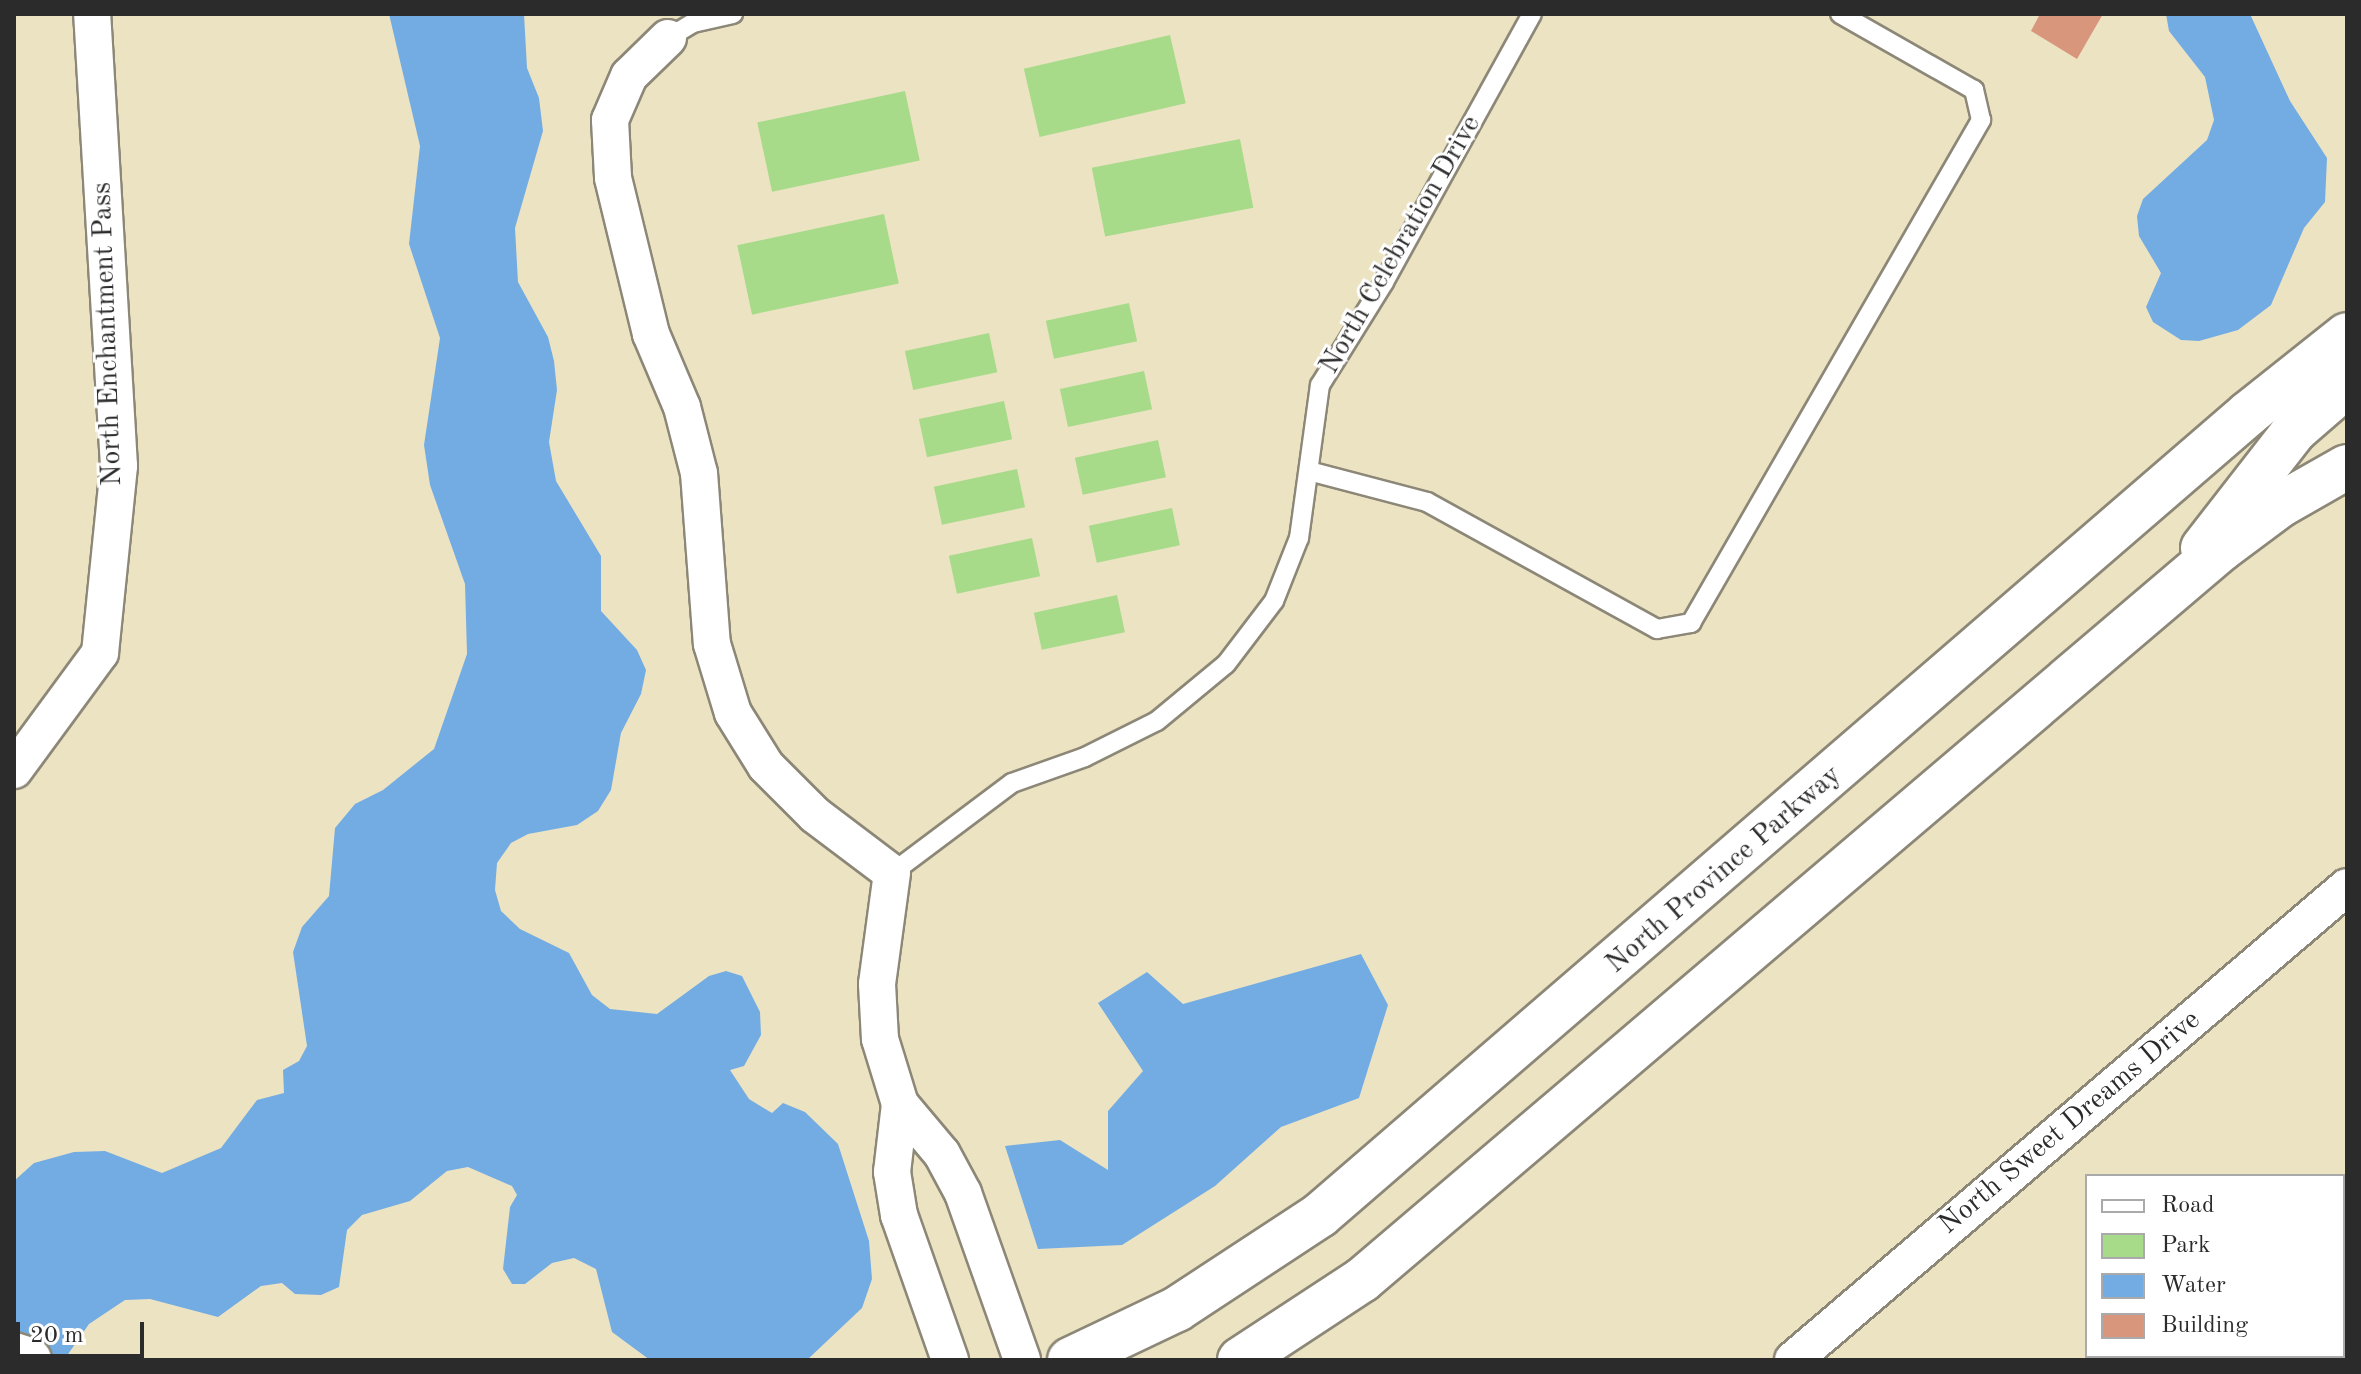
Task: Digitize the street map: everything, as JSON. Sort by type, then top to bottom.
[{"type":"street","name":"North Enchantment Pass","points":[[14,770],[100,653],[105,606],[119,466],[92,14]]},
{"type":"street","points":[[668,38],[629,76],[610,120],[613,178],[651,334],[682,407],[699,473],[712,644],[733,713],[766,766],[815,815],[892,873],[877,984],[880,1039],[900,1104],[942,1154],[963,1193],[1022,1360]]},
{"type":"street","name":"North Province Parkway","points":[[1070,1360],[1177,1309],[1320,1215],[2249,413],[2347,335]]},
{"type":"street","points":[[2171,592],[2252,479],[2295,430],[2347,385]]},
{"type":"street","points":[[1240,1360],[1362,1280],[1433,1223],[2171,592],[2280,505],[2347,467]]},
{"type":"street","name":"North Sweet Dreams Drive","points":[[1793,1360],[2347,887]]},
{"type":"street","points":[[900,1104],[892,1172],[899,1215],[950,1360]]},
{"type":"street","points":[[14,1355],[29,1360]]},
{"type":"lane","points":[[668,38],[693,23],[733,14]]},
{"type":"lane","name":"North Celebration Drive","points":[[892,873],[1012,783],[1085,757],[1157,721],[1226,664],[1274,601],[1299,538],[1320,385],[1384,282],[1532,14]]},
{"type":"lane","points":[[1309,471],[1427,502],[1657,629],[1691,623],[1981,120],[1974,90],[1840,14]]},
{"type":"green space","points":[[1170,35],[1186,103],[1040,137],[1024,69]]},
{"type":"green space","points":[[905,91],[920,160],[772,192],[757,122]]},
{"type":"green space","points":[[1240,139],[1253,208],[1105,237],[1092,168]]},
{"type":"green space","points":[[884,214],[899,283],[752,315],[737,245]]},
{"type":"green space","points":[[1129,303],[1137,341],[1054,359],[1046,321]]},
{"type":"green space","points":[[989,333],[997,372],[913,390],[905,351]]},
{"type":"green space","points":[[1144,371],[1152,409],[1068,427],[1060,389]]},
{"type":"green space","points":[[1004,401],[1012,439],[927,457],[919,419]]},
{"type":"green space","points":[[1158,440],[1166,477],[1083,495],[1075,458]]},
{"type":"green space","points":[[1017,469],[1025,507],[942,525],[934,487]]},
{"type":"green space","points":[[1172,508],[1180,545],[1097,563],[1089,526]]},
{"type":"green space","points":[[1032,538],[1040,576],[957,594],[949,556]]},
{"type":"green space","points":[[1117,595],[1125,632],[1042,650],[1034,613]]},
{"type":"water","points":[[389,14],[524,14],[527,68],[539,98],[543,131],[515,228],[518,282],[548,337],[554,361],[557,390],[549,442],[556,481],[601,556],[601,611],[637,650],[646,670],[641,694],[621,733],[611,790],[598,811],[577,825],[528,834],[511,843],[497,863],[495,890],[501,911],[520,929],[569,953],[592,995],[610,1009],[657,1014],[709,976],[726,971],[742,976],[760,1012],[761,1035],[744,1066],[730,1070],[749,1099],[772,1113],[783,1103],[805,1112],[838,1144],[869,1241],[872,1279],[862,1308],[807,1360],[650,1360],[612,1332],[596,1269],[574,1258],[552,1263],[525,1284],[512,1284],[503,1269],[510,1207],[517,1195],[512,1186],[468,1167],[447,1171],[410,1201],[362,1215],[347,1230],[339,1287],[321,1295],[295,1294],[282,1283],[261,1286],[218,1317],[150,1299],[125,1300],[89,1324],[64,1360],[14,1360],[14,1181],[34,1163],[74,1152],[105,1151],[162,1173],[221,1148],[257,1100],[284,1093],[283,1070],[299,1061],[307,1046],[293,952],[302,927],[329,896],[335,828],[355,804],[383,790],[434,749],[467,654],[465,584],[430,485],[424,445],[440,338],[409,244],[420,146]]},
{"type":"water","points":[[2166,14],[2250,14],[2290,101],[2327,158],[2325,202],[2304,228],[2271,305],[2238,330],[2199,341],[2181,340],[2153,322],[2146,307],[2161,273],[2139,236],[2137,216],[2143,199],[2207,140],[2214,120],[2205,77],[2169,31]]},
{"type":"water","points":[[1361,954],[1388,1005],[1359,1098],[1281,1127],[1215,1186],[1122,1245],[1038,1249],[1005,1146],[1060,1140],[1108,1170],[1108,1111],[1143,1071],[1098,1003],[1147,972],[1183,1004]]},
{"type":"water","points":[[2347,1271],[2347,1360],[2243,1360],[2345,1358]]},
{"type":"building","points":[[2040,14],[2103,14],[2077,59],[2031,31]]}]
